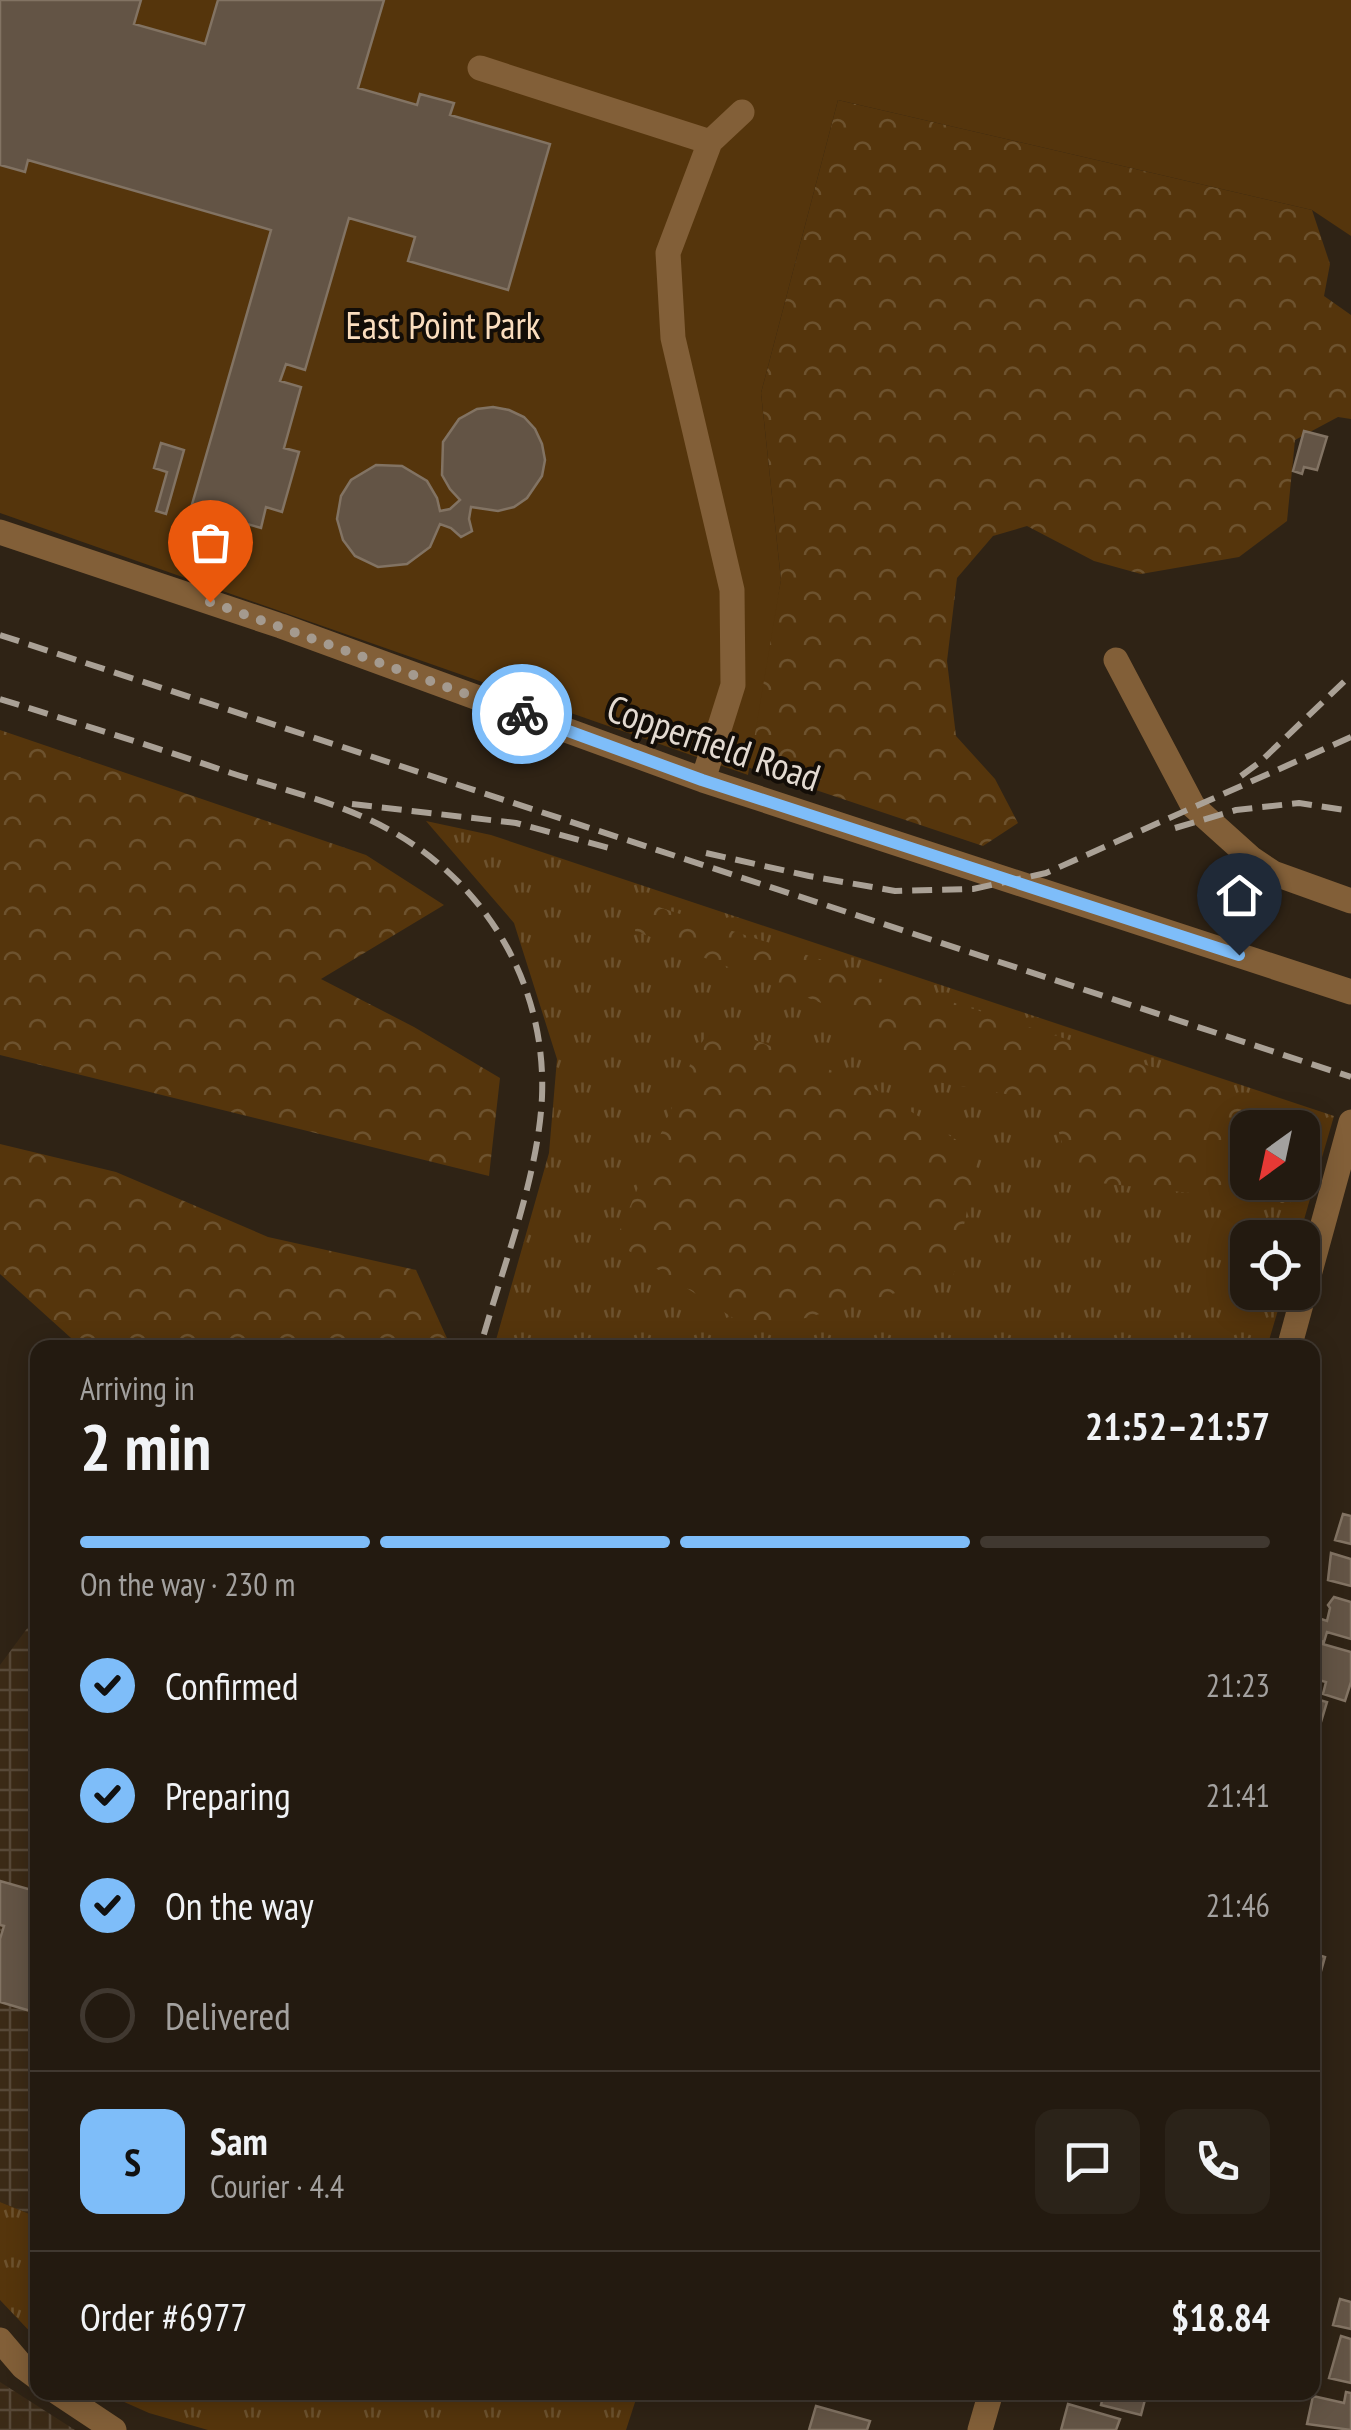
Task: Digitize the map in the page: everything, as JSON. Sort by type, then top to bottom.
[{"type":"street","points":[[480,68],[710,142]]},
{"type":"street","points":[[702,780],[733,685],[732,590],[673,338],[668,253],[710,142],[742,112]]},
{"type":"street","name":"Copperfield Road","points":[[0,532],[280,626],[702,780],[1351,992]]},
{"type":"street","points":[[1116,660],[1193,806],[1273,873],[1351,901]]},
{"type":"street","points":[[1292,1340],[1351,1122]]},
{"type":"street","points":[[0,2340],[30,2372]]},
{"type":"street","points":[[69,2400],[114,2430]]},
{"type":"street","points":[[980,2430],[989,2400]]},
{"type":"shaded area","points":[[30,1624],[30,2214],[0,2202],[0,1665]]},
{"type":"shaded area","points":[[0,2382],[75,2430],[0,2430]]},
{"type":"green space","name":"East Point Park","points":[[0,0],[1351,0],[1351,236],[1312,210],[838,100],[761,393],[781,580],[748,775],[0,513]]},
{"type":"green space","points":[[838,100],[1312,210],[1330,264],[1324,296],[1351,315],[1351,419],[1338,417],[1295,440],[1287,521],[1239,557],[1141,574],[1094,561],[1027,526],[993,536],[957,578],[947,661],[956,736],[995,779],[1018,823],[983,846],[744,766],[781,580],[761,393]]},
{"type":"green space","points":[[0,730],[366,855],[444,905],[321,979],[414,1027],[500,1078],[489,1176],[0,1055]]},
{"type":"green space","points":[[426,821],[491,835],[1316,1110],[1230,1110],[1230,1200],[1310,1200],[1304,1220],[1230,1220],[1230,1310],[1278,1310],[1269,1340],[496,1340],[549,1153],[557,1059],[514,923]]},
{"type":"green space","points":[[637,900],[1282,1110],[1230,1110],[1230,1197],[1073,1180],[1050,1102],[916,1078],[829,1006],[635,931]]},
{"type":"green space","points":[[713,1023],[870,1086],[979,1154],[953,1277],[755,1332],[615,1242],[692,1060]]},
{"type":"green space","points":[[1320,1111],[1334,1116],[1320,1164]]},
{"type":"green space","points":[[0,1144],[116,1172],[268,1237],[416,1270],[448,1340],[73,1340],[0,1274]]},
{"type":"green space","points":[[1255,1200],[1291,1200],[1291,1204]]},
{"type":"green space","points":[[0,2202],[30,2214],[30,2332],[0,2300]]},
{"type":"green space","points":[[120,2400],[636,2400],[626,2430],[208,2430]]},
{"type":"building","points":[[0,0],[141,0],[134,24],[205,44],[218,0],[384,0],[358,88],[417,105],[420,94],[454,103],[450,115],[550,144],[508,290],[408,261],[415,237],[349,218],[305,370],[286,364],[280,381],[301,387],[284,448],[299,452],[282,512],[266,507],[261,528],[240,522],[237,532],[198,520],[201,511],[191,508],[271,230],[28,160],[25,172],[0,165]]},
{"type":"building","points":[[493,407],[524,417],[542,444],[542,476],[527,498],[498,511],[471,507],[472,531],[461,537],[440,524],[430,547],[407,564],[378,567],[355,556],[343,540],[337,519],[341,496],[351,480],[376,465],[402,466],[427,481],[440,511],[450,509],[460,500],[442,475],[443,442],[459,419],[477,409]]},
{"type":"building","points":[[1304,431],[1327,437],[1317,470],[1304,467],[1302,474],[1293,471]]},
{"type":"building","points":[[161,443],[184,450],[166,514],[156,511],[167,472],[154,468]]},
{"type":"building","points":[[1343,1514],[1351,1516],[1351,1544],[1335,1540]]},
{"type":"building","points":[[1331,1553],[1351,1559],[1351,1586],[1328,1580]]},
{"type":"building","points":[[1334,1597],[1351,1602],[1351,1639],[1327,1632],[1324,1642],[1320,1641],[1320,1619],[1327,1621],[1328,1605]]},
{"type":"building","points":[[1320,1643],[1351,1652],[1351,1682],[1345,1701],[1323,1694],[1326,1682],[1320,1680]]},
{"type":"building","points":[[1320,1700],[1327,1702],[1320,1725]]},
{"type":"building","points":[[0,1881],[30,1890],[30,2011],[0,2002],[0,1939],[4,1926],[0,1925]]},
{"type":"building","points":[[1340,2299],[1351,2302],[1351,2329],[1333,2325]]},
{"type":"building","points":[[1341,2336],[1351,2339],[1351,2383],[1329,2378]]},
{"type":"building","points":[[1346,2392],[1351,2393],[1351,2430],[1307,2424],[1312,2400],[1320,2398],[1344,2403]]},
{"type":"building","points":[[1102,2400],[1145,2400],[1141,2415],[1101,2405]]},
{"type":"building","points":[[1068,2404],[1120,2419],[1116,2430],[1061,2430]]},
{"type":"building","points":[[816,2406],[870,2421],[867,2430],[809,2430]]},
{"type":"railway","points":[[0,635],[1351,1077]]},
{"type":"railway","points":[[1241,776],[1351,675]]},
{"type":"railway","points":[[0,699],[361,816],[438,863],[496,928],[517,967],[532,1008],[540,1052],[542,1097],[534,1160],[482,1340]]},
{"type":"railway","points":[[706,853],[895,891],[973,889],[1046,873],[1351,737]]},
{"type":"railway","points":[[1175,828],[1236,810],[1299,803],[1351,811]]},
{"type":"railway","points":[[352,804],[516,823],[613,849]]},
{"type":"way so far","points":[[210,602],[522,714]]},
{"type":"route","points":[[522,714],[702,780],[1239,955]]}]
